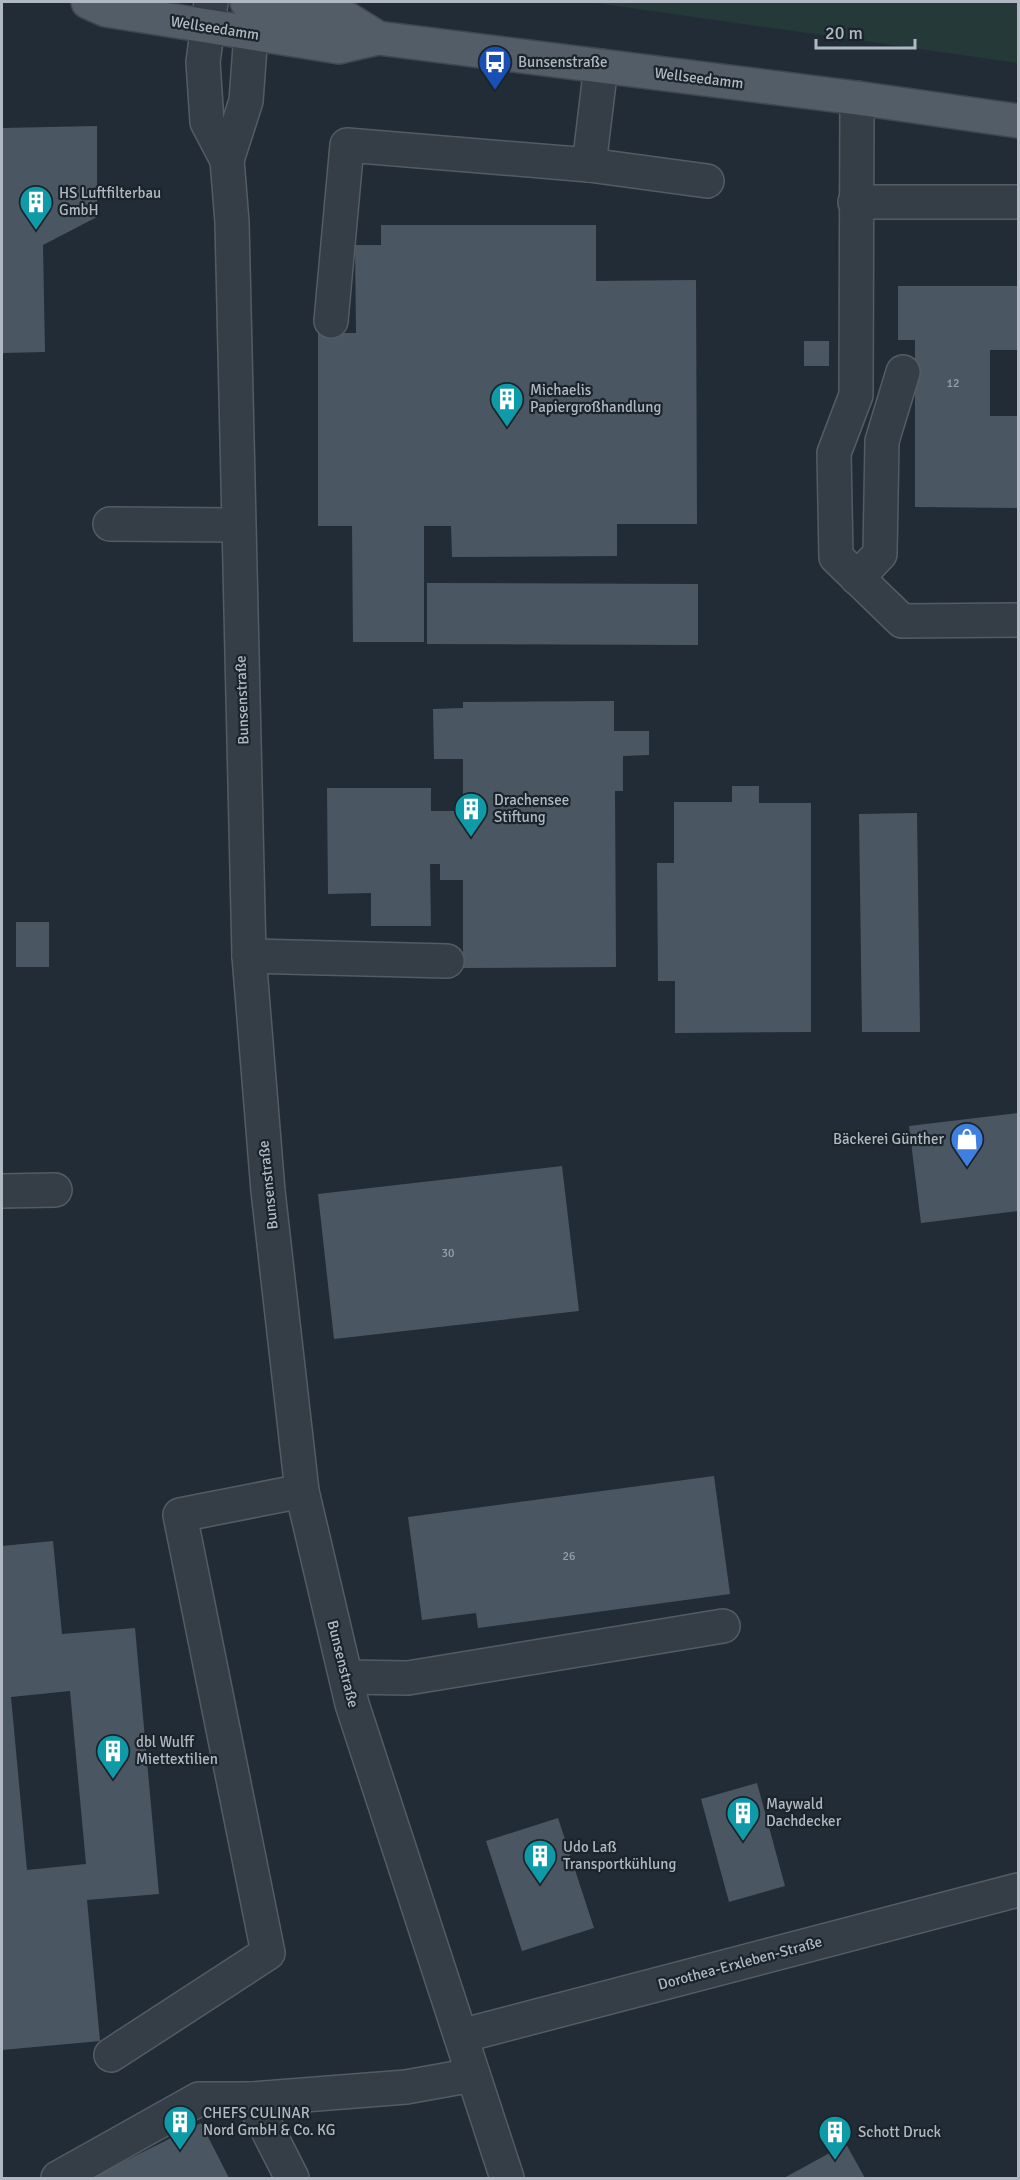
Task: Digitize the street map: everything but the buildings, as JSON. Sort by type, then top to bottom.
[{"type":"main road","name":"Wellseedamm","points":[[88,2],[106,10],[208,15],[250,34],[339,47],[378,38],[857,98],[1018,121]]},
{"type":"main road","name":"Wellseedamm","points":[[250,2],[346,18],[378,38]]},
{"type":"street","name":"Bunsenstraße","points":[[250,2],[246,101],[227,160],[234,281],[237,525],[249,956],[268,1191],[302,1491],[352,1704],[507,2178]]},
{"type":"street","name":"Bunsenstraße","points":[[208,15],[203,62],[207,123],[227,160]]},
{"type":"street","points":[[589,165],[601,66]]},
{"type":"street","points":[[857,98],[856,394],[834,453],[836,557],[902,621],[1018,620]]},
{"type":"street","points":[[331,321],[347,146],[589,165],[707,181]]},
{"type":"street","points":[[855,202],[1018,202]]},
{"type":"street","points":[[857,578],[880,554],[882,441],[903,372]]},
{"type":"street","points":[[110,524],[237,525]]},
{"type":"street","points":[[249,956],[447,961]]},
{"type":"street","points":[[2,1191],[55,1190]]},
{"type":"street","points":[[111,2055],[268,1953],[180,1515],[302,1491]]},
{"type":"street","points":[[346,1677],[408,1678],[723,1626]]},
{"type":"street","name":"Dorothea-Erxleben-Straße","points":[[461,2036],[1018,1890]]},
{"type":"street","points":[[58,2178],[199,2099],[252,2099],[406,2086],[473,2075]]},
{"type":"street","points":[[252,2099],[292,2178]]},
{"type":"green space","points":[[589,2],[1018,2],[1018,63]]},
{"type":"place","name":"Bunsenstraße","points":[[495,91]]},
{"type":"place","name":"HS Luftfilterbau GmbH","points":[[36,231]]},
{"type":"place","name":"Michaelis Papiergroßhandlung","points":[[507,428]]},
{"type":"place","name":"Drachensee Stiftung","points":[[471,838]]},
{"type":"place","name":"Bäckerei Günther","points":[[967,1168]]},
{"type":"place","name":"dbl Wulff Miettextilien","points":[[113,1780]]},
{"type":"place","name":"Maywald Dachdecker","points":[[743,1842]]},
{"type":"place","name":"Udo Laß Transportkühlung","points":[[540,1885]]},
{"type":"place","name":"CHEFS CULINAR Nord GmbH & Co. KG","points":[[180,2151]]},
{"type":"place","name":"Schott Druck","points":[[835,2161]]}]
